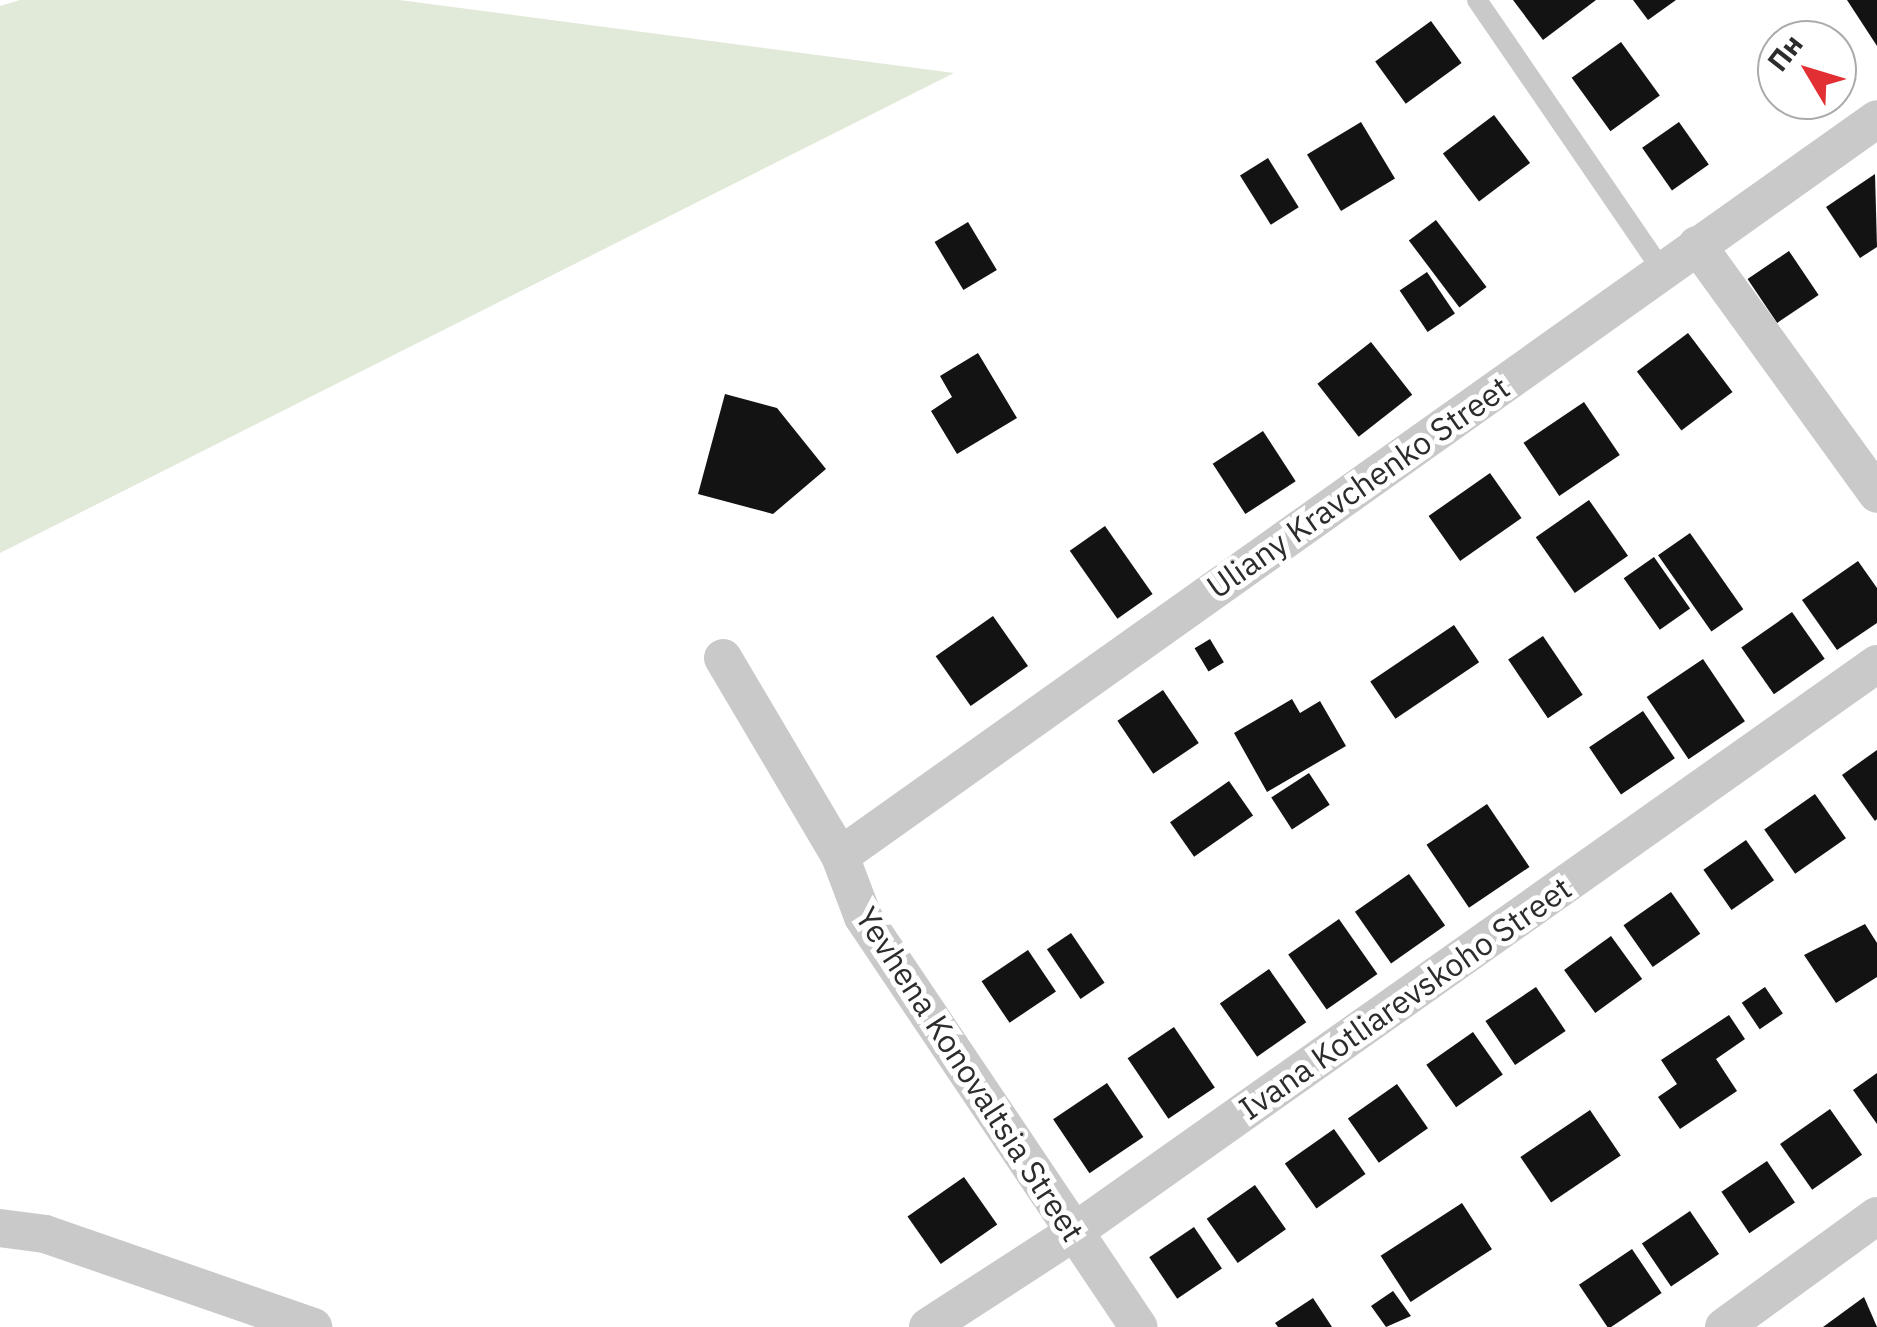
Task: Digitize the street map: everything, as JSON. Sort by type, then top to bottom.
[{"type":"street","name":"Uliany Kravchenko Street","points":[[840,856],[1877,119]]},
{"type":"street","points":[[1697,245],[1877,494]]},
{"type":"street","name":"Yevhena Konovaltsia Street","points":[[723,658],[840,856],[863,917],[1071,1234],[1139,1327]]},
{"type":"street","name":"Ivana Kotliarevskoho Street","points":[[928,1327],[1071,1234],[1877,664]]},
{"type":"street","points":[[1724,1327],[1877,1216]]},
{"type":"street","points":[[0,1228],[45,1234],[314,1327]]},
{"type":"lane","points":[[1477,0],[1662,270]]},
{"type":"green space","points":[[20,0],[399,0],[954,73],[0,553],[0,6]]},
{"type":"building","points":[[1513,0],[1596,0],[1543,40]]},
{"type":"building","points":[[1633,0],[1676,0],[1648,20]]},
{"type":"building","points":[[1847,0],[1877,0],[1877,46]]},
{"type":"building","points":[[1431,21],[1462,63],[1406,104],[1375,62]]},
{"type":"building","points":[[1621,42],[1660,95],[1610,131],[1572,78]]},
{"type":"building","points":[[1494,115],[1530,163],[1479,201],[1443,154]]},
{"type":"building","points":[[1361,122],[1395,179],[1341,211],[1307,154]]},
{"type":"building","points":[[1679,122],[1709,165],[1672,190],[1642,148]]},
{"type":"building","points":[[1268,158],[1299,207],[1271,225],[1240,175]]},
{"type":"building","points":[[1875,174],[1877,247],[1860,258],[1826,207]]},
{"type":"building","points":[[1436,220],[1487,287],[1459,308],[1409,240]]},
{"type":"building","points":[[968,222],[997,270],[963,290],[935,242]]},
{"type":"building","points":[[1789,251],[1819,295],[1777,323],[1748,279]]},
{"type":"building","points":[[1427,272],[1455,313],[1428,332],[1400,290]]},
{"type":"building","points":[[1688,333],[1733,392],[1681,431],[1637,372]]},
{"type":"building","points":[[1371,342],[1412,395],[1359,437],[1317,384]]},
{"type":"building","points":[[978,353],[1017,418],[957,454],[931,411],[952,397],[940,376]]},
{"type":"building","points":[[725,394],[777,408],[826,469],[773,514],[698,494]]},
{"type":"building","points":[[1584,402],[1620,455],[1559,496],[1523,443]]},
{"type":"building","points":[[1263,431],[1296,481],[1245,514],[1213,464]]},
{"type":"building","points":[[1490,473],[1522,518],[1460,561],[1429,516]]},
{"type":"building","points":[[1589,500],[1628,556],[1575,593],[1536,537]]},
{"type":"building","points":[[1105,526],[1153,594],[1117,619],[1070,551]]},
{"type":"building","points":[[1690,533],[1743,609],[1711,632],[1658,555]]},
{"type":"building","points":[[1654,557],[1690,609],[1660,630],[1624,578]]},
{"type":"building","points":[[1858,561],[1877,588],[1877,623],[1837,650],[1802,600]]},
{"type":"building","points":[[1792,612],[1825,659],[1774,694],[1741,648]]},
{"type":"building","points":[[993,616],[1028,666],[971,706],[936,656]]},
{"type":"building","points":[[1454,625],[1479,662],[1395,719],[1370,681]]},
{"type":"building","points":[[1543,636],[1583,695],[1548,718],[1508,659]]},
{"type":"building","points":[[1210,639],[1224,662],[1208,671],[1195,648]]},
{"type":"building","points":[[1703,659],[1745,721],[1689,759],[1647,697]]},
{"type":"building","points":[[1163,690],[1199,743],[1153,774],[1117,721]]},
{"type":"building","points":[[1292,699],[1300,713],[1320,701],[1346,746],[1267,792],[1234,733]]},
{"type":"building","points":[[1643,711],[1675,758],[1621,795],[1589,747]]},
{"type":"building","points":[[1877,750],[1877,819],[1875,821],[1842,775]]},
{"type":"building","points":[[1309,773],[1330,805],[1292,829],[1271,798]]},
{"type":"building","points":[[1229,781],[1253,815],[1194,857],[1170,822]]},
{"type":"building","points":[[1815,794],[1846,838],[1795,874],[1764,830]]},
{"type":"building","points":[[1487,804],[1529,867],[1469,908],[1426,845]]},
{"type":"building","points":[[1746,840],[1774,880],[1732,910],[1703,870]]},
{"type":"building","points":[[1409,874],[1445,926],[1391,963],[1355,912]]},
{"type":"building","points":[[1671,892],[1700,934],[1653,967],[1623,925]]},
{"type":"building","points":[[1339,919],[1377,974],[1327,1009],[1288,955]]},
{"type":"building","points":[[1865,924],[1877,943],[1877,977],[1836,1003],[1804,955]]},
{"type":"building","points":[[1071,933],[1105,983],[1081,999],[1047,949]]},
{"type":"building","points":[[1611,936],[1642,979],[1595,1013],[1564,970]]},
{"type":"building","points":[[1028,950],[1056,991],[1010,1023],[982,981]]},
{"type":"building","points":[[1269,969],[1306,1022],[1257,1057],[1220,1003]]},
{"type":"building","points":[[1536,987],[1566,1031],[1515,1065],[1485,1021]]},
{"type":"building","points":[[1765,987],[1783,1014],[1760,1029],[1742,1003]]},
{"type":"building","points":[[1729,1015],[1745,1039],[1716,1059],[1737,1091],[1680,1129],[1658,1097],[1677,1084],[1661,1060]]},
{"type":"building","points":[[1174,1027],[1215,1088],[1168,1119],[1128,1058]]},
{"type":"building","points":[[1473,1032],[1503,1075],[1456,1107],[1426,1065]]},
{"type":"building","points":[[1877,1073],[1877,1124],[1853,1090]]},
{"type":"building","points":[[1107,1083],[1143,1137],[1089,1173],[1053,1119]]},
{"type":"building","points":[[1397,1084],[1428,1128],[1379,1163],[1348,1118]]},
{"type":"building","points":[[1830,1109],[1862,1155],[1812,1190],[1780,1144]]},
{"type":"building","points":[[1590,1110],[1621,1156],[1551,1203],[1520,1157]]},
{"type":"building","points":[[1334,1129],[1366,1174],[1316,1208],[1285,1163]]},
{"type":"building","points":[[1767,1161],[1795,1202],[1749,1233],[1721,1192]]},
{"type":"building","points":[[964,1177],[997,1225],[941,1264],[907,1217]]},
{"type":"building","points":[[1255,1185],[1286,1229],[1238,1263],[1207,1219]]},
{"type":"building","points":[[1462,1203],[1492,1249],[1411,1302],[1381,1256]]},
{"type":"building","points":[[1690,1211],[1719,1254],[1671,1287],[1642,1243]]},
{"type":"building","points":[[1194,1227],[1222,1268],[1177,1299],[1149,1257]]},
{"type":"building","points":[[1632,1249],[1662,1293],[1607,1327],[1579,1285]]},
{"type":"building","points":[[1393,1291],[1411,1316],[1386,1327],[1371,1306]]},
{"type":"building","points":[[1864,1297],[1877,1327],[1823,1327]]},
{"type":"building","points":[[1313,1298],[1332,1327],[1278,1327],[1275,1323]]}]
